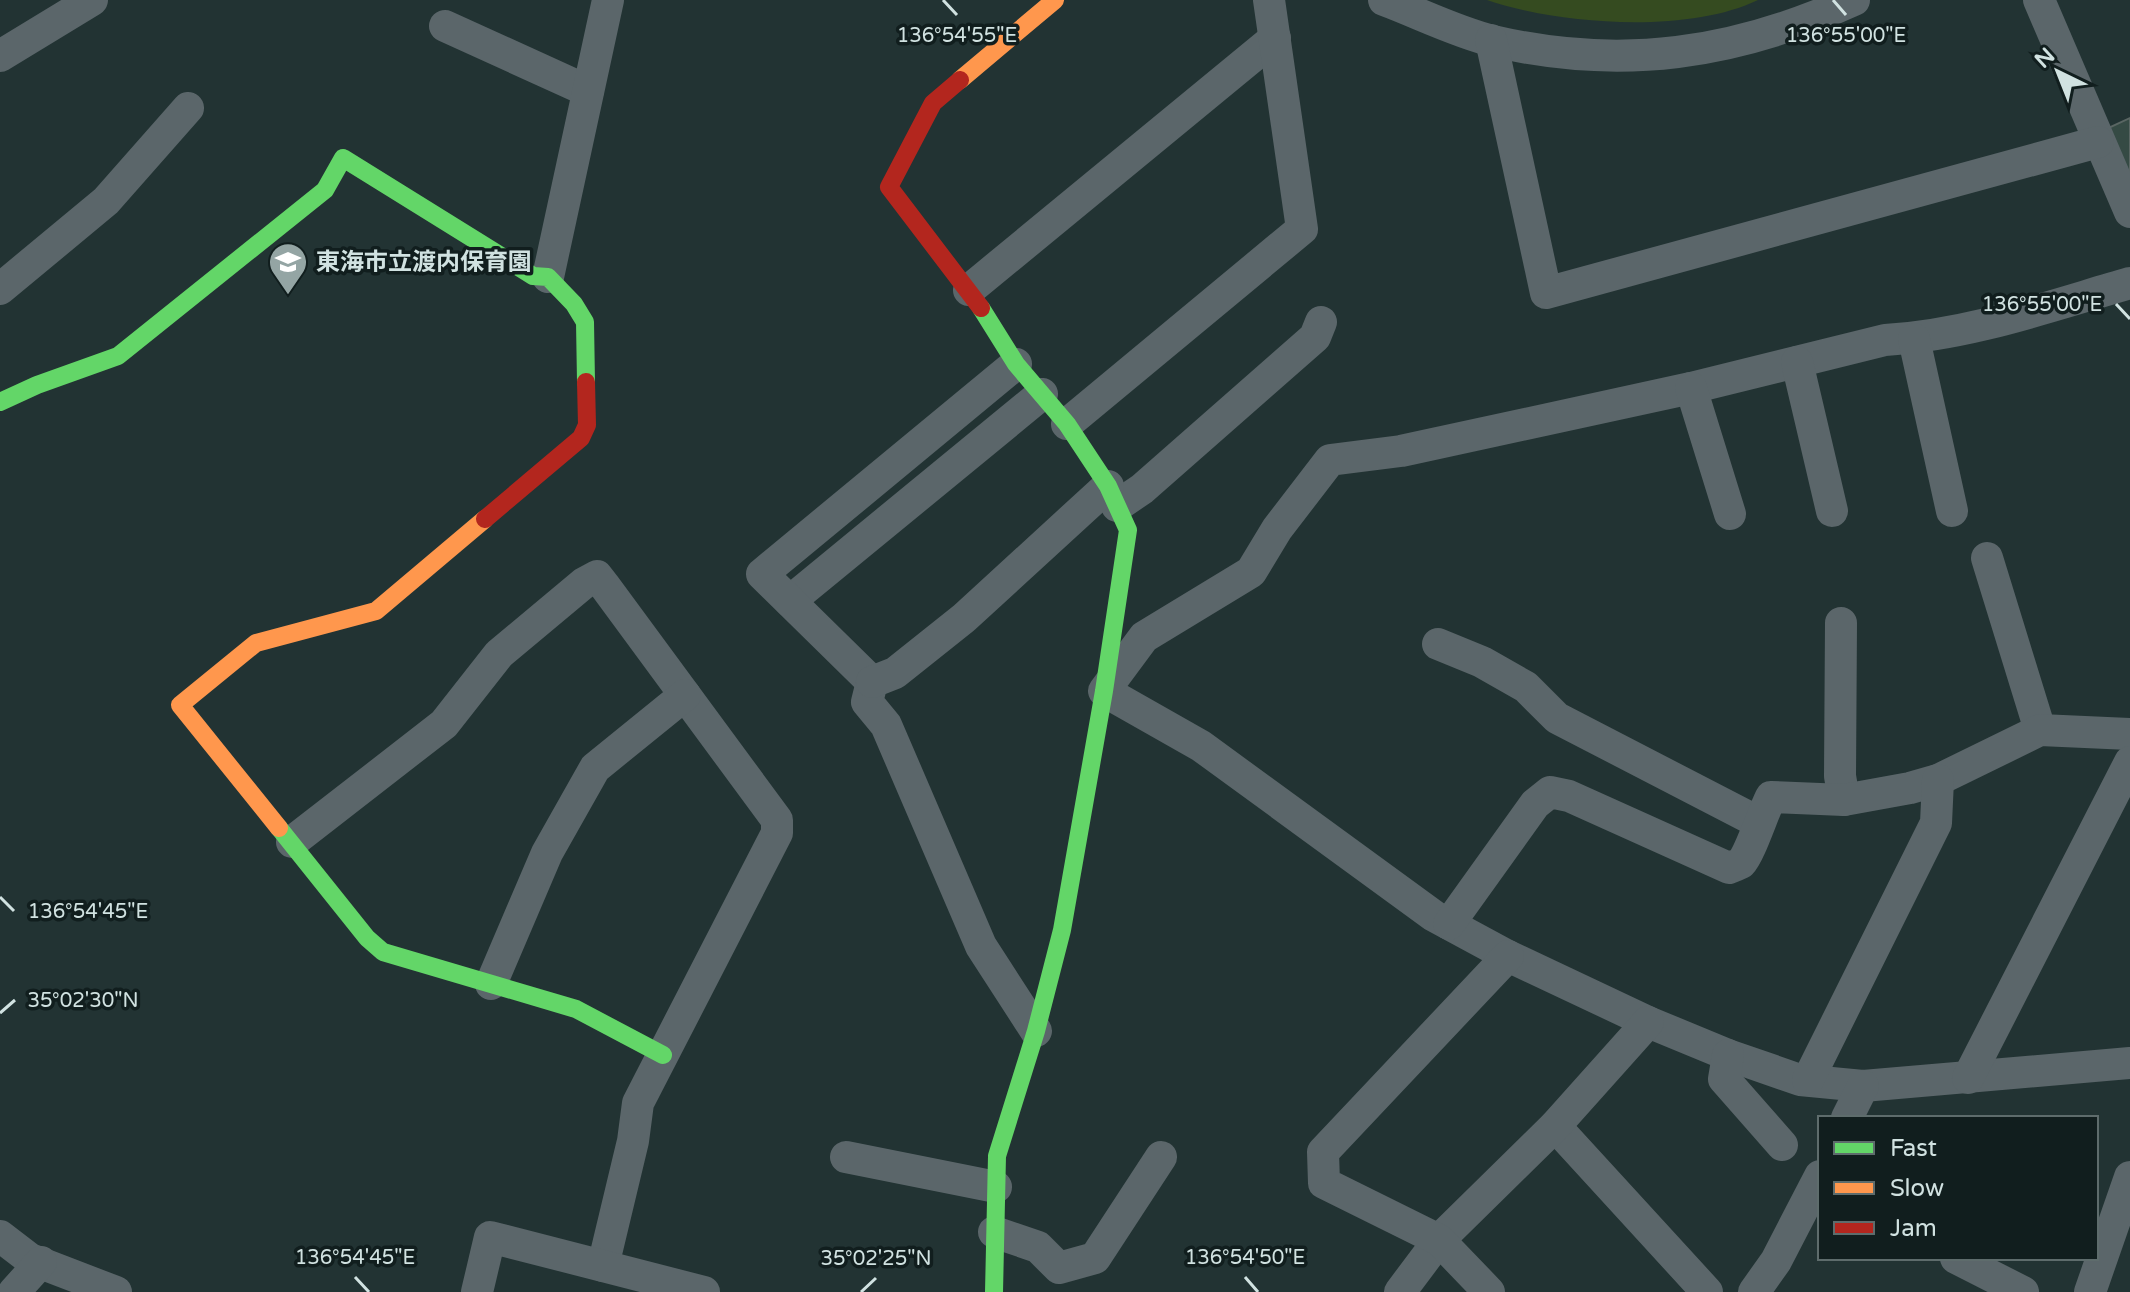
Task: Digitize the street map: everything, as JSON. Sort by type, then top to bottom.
[{"type":"street","points":[[0,56],[92,0]]},
{"type":"street","points":[[548,277],[608,0]]},
{"type":"street","points":[[994,1292],[997,1156],[1036,1031],[1062,930],[1104,691],[1128,530],[1112,496],[1067,424],[1016,364],[969,290],[889,187],[933,103],[1055,0]]},
{"type":"street","points":[[1067,424],[1302,229],[1269,0]]},
{"type":"street","points":[[1384,0],[1491,40],[1568,53],[1628,57],[1688,52],[1746,40],[1812,19],[1854,0]]},
{"type":"street","points":[[2039,0],[2130,212]]},
{"type":"street","points":[[445,26],[588,91]]},
{"type":"street","points":[[969,290],[1275,38]]},
{"type":"street","points":[[1491,40],[1546,293],[2098,142]]},
{"type":"street","points":[[0,289],[106,201],[188,108]]},
{"type":"street","points":[[0,402],[37,385],[118,356],[325,190],[343,158],[533,276],[548,277],[574,304],[585,322],[587,425],[581,438],[376,611],[256,643],[180,705],[367,938],[383,952],[576,1009],[663,1055]]},
{"type":"street","points":[[1104,691],[1144,637],[1251,572],[1277,529],[1330,460],[1401,451],[1691,388],[1885,340],[1914,339],[1982,326],[2130,283]]},
{"type":"street","points":[[872,682],[895,673],[1112,496],[1142,489],[1315,337],[1321,322]]},
{"type":"street","points":[[1914,339],[1952,511]]},
{"type":"street","points":[[1797,362],[1832,511]]},
{"type":"street","points":[[872,682],[762,574],[1016,364]]},
{"type":"street","points":[[1691,388],[1730,514]]},
{"type":"street","points":[[790,601],[1042,394]]},
{"type":"street","points":[[1987,558],[2040,730]]},
{"type":"street","points":[[292,842],[444,724],[499,654],[584,583],[597,576],[777,820],[777,833],[638,1103],[633,1141],[603,1266]]},
{"type":"street","points":[[1841,623],[1840,776],[1844,800]]},
{"type":"street","points":[[1438,644],[1482,662],[1526,687],[1557,718],[1758,822]]},
{"type":"street","points":[[872,682],[867,702],[886,725],[981,946],[1036,1031]]},
{"type":"street","points":[[1104,691],[1201,746],[1434,916],[1508,956],[1648,1022],[1728,1055],[1808,1080],[1863,1086],[2130,1063]]},
{"type":"street","points":[[491,984],[547,853],[595,768],[685,695]]},
{"type":"street","points":[[1449,924],[1535,804],[1550,792],[1569,796],[1729,868],[1740,864],[1750,849],[1758,822],[1771,797],[1844,800],[1938,780],[2040,730],[2130,734]]},
{"type":"street","points":[[1968,1078],[2130,762]]},
{"type":"street","points":[[1808,1080],[1936,823],[1938,780]]},
{"type":"street","points":[[1489,1292],[1439,1240],[1324,1183],[1323,1152],[1508,956]]},
{"type":"street","points":[[1400,1292],[1439,1240],[1555,1126],[1648,1022]]},
{"type":"street","points":[[1728,1055],[1724,1079],[1782,1145]]},
{"type":"street","points":[[1848,1116],[1863,1086]]},
{"type":"street","points":[[1555,1126],[1707,1292]]},
{"type":"street","points":[[846,1157],[996,1187]]},
{"type":"street","points":[[994,1232],[1038,1247],[1059,1268],[1095,1258],[1161,1157]]},
{"type":"street","points":[[2090,1292],[2130,1177]]},
{"type":"street","points":[[1754,1292],[1776,1261],[1818,1183]]},
{"type":"street","points":[[0,1236],[30,1259],[116,1292]]},
{"type":"street","points":[[477,1292],[490,1237],[704,1292]]},
{"type":"street","points":[[1960,1260],[2023,1292]]},
{"type":"street","points":[[14,1292],[41,1262]]},
{"type":"green space","points":[[1487,0],[1758,0],[1729,11],[1696,18],[1623,22],[1550,15]]},
{"type":"building","points":[[2130,118],[2130,189],[2104,130]]},
{"type":"traffic: fast","points":[[0,402],[37,385],[118,356],[325,190],[343,158],[533,276],[548,277],[574,304],[585,322],[586,382]]},
{"type":"traffic: fast","points":[[981,308],[1016,364],[1067,424],[1108,486],[1128,530],[1104,691],[1062,930],[1036,1031],[997,1156],[994,1292]]},
{"type":"traffic: fast","points":[[279,828],[367,938],[383,952],[576,1009],[663,1055]]},
{"type":"traffic: slow","points":[[960,80],[1055,0]]},
{"type":"traffic: slow","points":[[279,828],[180,705],[256,643],[376,611],[485,519]]},
{"type":"traffic: jam","points":[[960,80],[933,103],[889,187],[981,308]]},
{"type":"traffic: jam","points":[[485,519],[581,438],[587,425],[586,382]]},
{"type":"place","name":"東海市立渡内保育園","points":[[288,296]]}]
